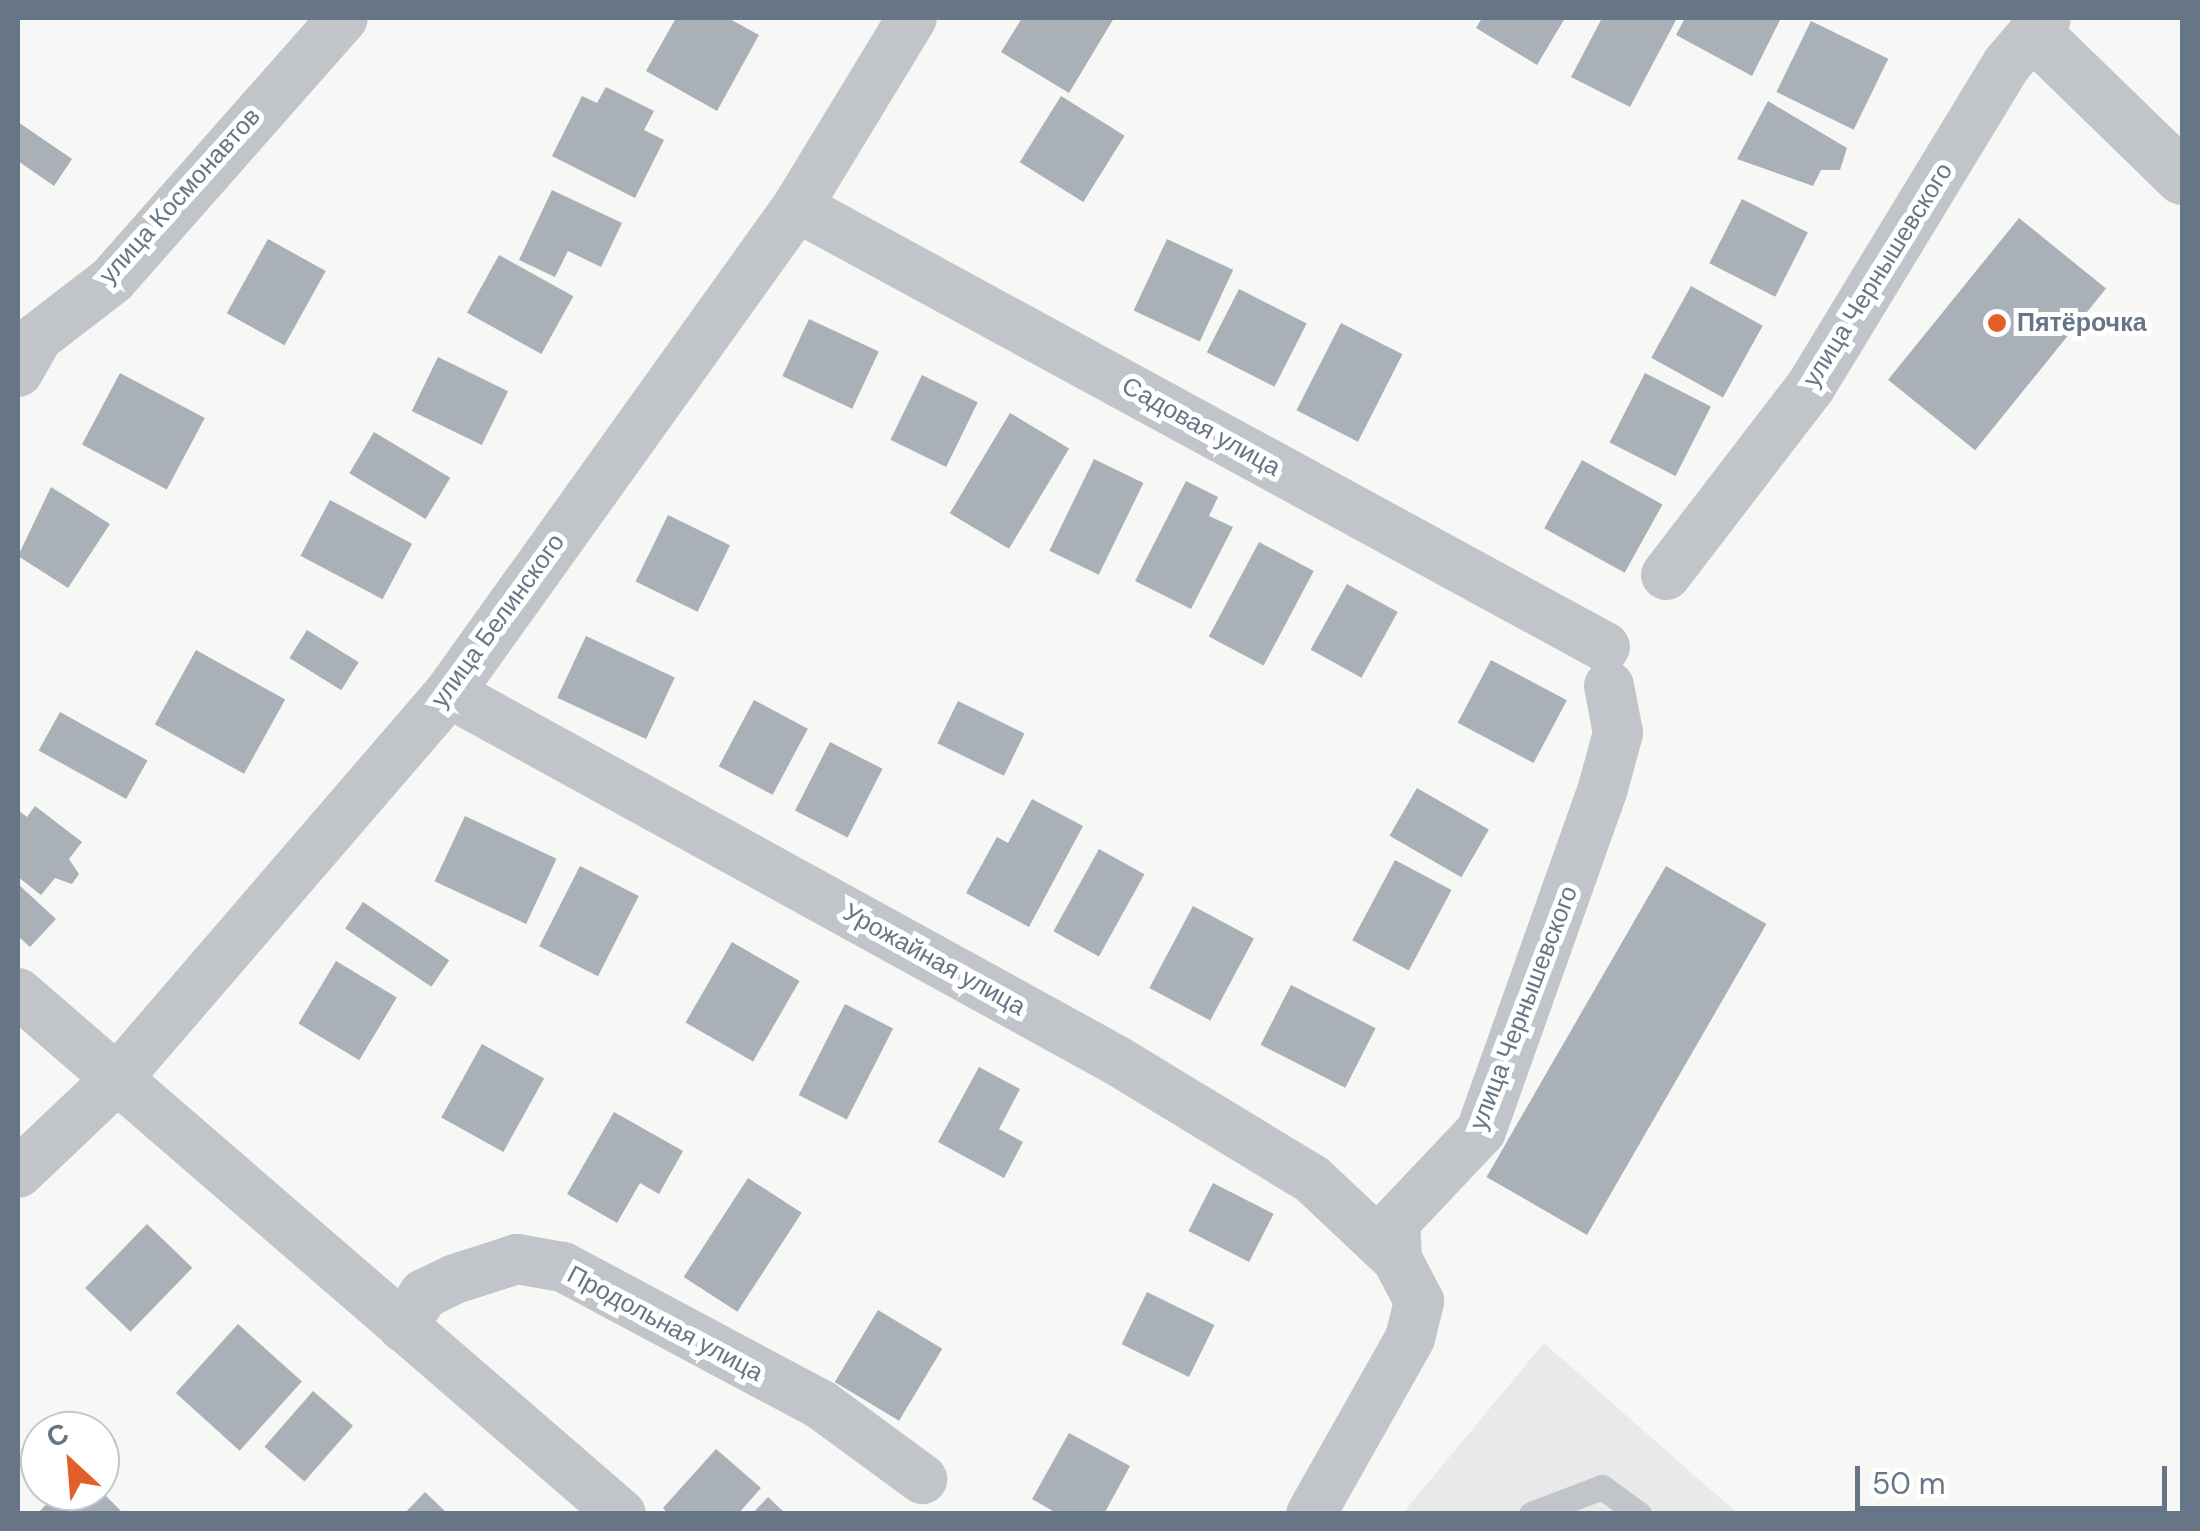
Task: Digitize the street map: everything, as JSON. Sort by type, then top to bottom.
[{"type":"street","name":"улица Космонавтов","points":[[18,372],[38,337],[112,280],[343,18]]},
{"type":"street","name":"улица Белинского","points":[[18,1173],[114,1082],[449,693],[797,207],[912,18]]},
{"type":"street","points":[[2031,23],[2182,177]]},
{"type":"street","name":"улица Чернышевского","points":[[1666,575],[1811,386],[2031,23]]},
{"type":"street","name":"Садовая улица","points":[[797,207],[1607,666]]},
{"type":"street","name":"улица Чернышевского","points":[[1397,1260],[1396,1222],[1482,1132],[1603,788],[1618,733],[1607,666]]},
{"type":"street","name":"Урожайная улица","points":[[449,693],[1116,1060],[1312,1179],[1397,1260]]},
{"type":"street","points":[[18,992],[114,1082],[403,1326],[601,1508]]},
{"type":"street","name":"Продольная улица","points":[[403,1326],[424,1294],[454,1279],[517,1259],[563,1267],[820,1404],[922,1478]]},
{"type":"street","points":[[1311,1514],[1410,1338],[1419,1301],[1397,1260]]},
{"type":"lane","points":[[1531,1514],[1602,1487],[1639,1514]]},
{"type":"shaded area","points":[[1544,1343],[1737,1513],[1402,1514]]},
{"type":"building","points":[[676,18],[728,18],[759,35],[717,111],[646,71]]},
{"type":"building","points":[[1022,18],[1114,18],[1069,93],[1001,52]]},
{"type":"building","points":[[1482,18],[1565,18],[1537,65],[1476,28]]},
{"type":"building","points":[[1602,18],[1677,18],[1630,107],[1571,77]]},
{"type":"building","points":[[1685,18],[1781,18],[1752,76],[1676,35]]},
{"type":"building","points":[[1811,21],[1888,59],[1854,130],[1776,92]]},
{"type":"building","points":[[606,87],[654,111],[644,130],[664,140],[635,198],[552,156],[582,96],[597,103]]},
{"type":"building","points":[[1061,96],[1125,136],[1083,202],[1020,162]]},
{"type":"building","points":[[1768,101],[1847,148],[1840,170],[1821,170],[1813,186],[1737,159]]},
{"type":"building","points":[[18,122],[72,159],[54,186],[18,161]]},
{"type":"building","points":[[552,190],[622,223],[601,267],[568,251],[555,277],[519,260]]},
{"type":"building","points":[[1742,199],[1808,233],[1775,297],[1709,263]]},
{"type":"building","points":[[2019,218],[2106,288],[1975,450],[1888,380]]},
{"type":"building","points":[[268,239],[326,271],[285,345],[227,313]]},
{"type":"building","points":[[1167,239],[1233,270],[1200,341],[1134,311]]},
{"type":"building","points":[[499,255],[573,296],[541,354],[467,313]]},
{"type":"building","points":[[1691,286],[1763,326],[1723,397],[1651,358]]},
{"type":"building","points":[[1239,289],[1307,324],[1274,387],[1207,352]]},
{"type":"building","points":[[809,319],[879,352],[852,409],[782,376]]},
{"type":"building","points":[[1341,323],[1402,354],[1358,442],[1297,410]]},
{"type":"building","points":[[438,357],[508,391],[482,445],[412,411]]},
{"type":"building","points":[[120,373],[205,418],[167,490],[82,445]]},
{"type":"building","points":[[1645,373],[1711,407],[1676,476],[1610,442]]},
{"type":"building","points":[[922,375],[978,402],[946,467],[890,440]]},
{"type":"building","points":[[1010,413],[1069,449],[1009,549],[950,513]]},
{"type":"building","points":[[374,432],[450,478],[426,519],[349,473]]},
{"type":"building","points":[[1094,459],[1143,483],[1099,575],[1049,551]]},
{"type":"building","points":[[1582,460],[1662,505],[1625,573],[1544,528]]},
{"type":"building","points":[[1186,481],[1218,497],[1209,516],[1233,527],[1191,609],[1135,581]]},
{"type":"building","points":[[51,487],[110,524],[68,588],[18,556]]},
{"type":"building","points":[[330,500],[412,544],[383,599],[300,556]]},
{"type":"building","points":[[668,515],[730,545],[698,612],[636,582]]},
{"type":"building","points":[[1259,542],[1314,571],[1264,666],[1209,636]]},
{"type":"building","points":[[1347,584],[1398,612],[1361,678],[1311,650]]},
{"type":"building","points":[[307,630],[359,662],[341,690],[290,658]]},
{"type":"building","points":[[586,636],[675,677],[646,739],[557,698]]},
{"type":"building","points":[[196,650],[285,699],[244,774],[155,724]]},
{"type":"building","points":[[1491,660],[1567,700],[1534,763],[1458,723]]},
{"type":"building","points":[[754,700],[808,729],[773,795],[719,766]]},
{"type":"building","points":[[958,701],[1025,733],[1004,776],[937,743]]},
{"type":"building","points":[[60,712],[147,760],[126,799],[39,750]]},
{"type":"building","points":[[830,742],[883,769],[848,837],[795,811]]},
{"type":"building","points":[[1417,788],[1489,830],[1461,877],[1390,836]]},
{"type":"building","points":[[1032,799],[1083,826],[1029,927],[966,893],[997,837],[1008,843]]},
{"type":"building","points":[[35,806],[82,842],[69,859],[79,874],[72,884],[55,878],[41,895],[18,877],[18,810],[27,817]]},
{"type":"building","points":[[465,816],[557,859],[526,924],[435,881]]},
{"type":"building","points":[[1099,849],[1144,874],[1099,956],[1053,931]]},
{"type":"building","points":[[1395,860],[1452,890],[1409,970],[1352,940]]},
{"type":"building","points":[[580,866],[639,896],[598,976],[539,946]]},
{"type":"building","points":[[1666,866],[1766,924],[1587,1235],[1486,1177]]},
{"type":"building","points":[[18,884],[56,919],[30,947],[18,936]]},
{"type":"building","points":[[363,902],[449,960],[431,987],[345,929]]},
{"type":"building","points":[[1193,906],[1254,938],[1210,1021],[1149,988]]},
{"type":"building","points":[[732,942],[800,981],[753,1062],[686,1023]]},
{"type":"building","points":[[336,961],[397,998],[359,1060],[298,1024]]},
{"type":"building","points":[[1291,985],[1376,1028],[1345,1088],[1261,1045]]},
{"type":"building","points":[[845,1004],[893,1029],[847,1119],[799,1095]]},
{"type":"building","points":[[482,1044],[544,1078],[503,1152],[441,1117]]},
{"type":"building","points":[[979,1067],[1020,1089],[999,1129],[1023,1142],[1004,1178],[938,1142]]},
{"type":"building","points":[[614,1112],[683,1151],[659,1194],[640,1183],[617,1223],[567,1194]]},
{"type":"building","points":[[748,1178],[802,1213],[737,1312],[684,1277]]},
{"type":"building","points":[[1213,1183],[1274,1214],[1249,1262],[1188,1231]]},
{"type":"building","points":[[147,1224],[192,1268],[130,1332],[85,1288]]},
{"type":"building","points":[[1147,1292],[1214,1325],[1189,1377],[1122,1344]]},
{"type":"building","points":[[878,1310],[942,1349],[899,1421],[835,1382]]},
{"type":"building","points":[[238,1324],[302,1382],[240,1451],[176,1393]]},
{"type":"building","points":[[313,1391],[353,1426],[304,1482],[264,1447]]},
{"type":"building","points":[[1069,1433],[1130,1466],[1104,1514],[1058,1514],[1032,1499]]},
{"type":"building","points":[[716,1449],[761,1488],[738,1514],[668,1514],[663,1508]]},
{"type":"building","points":[[425,1492],[448,1514],[404,1514]]},
{"type":"building","points":[[768,1497],[786,1514],[752,1514]]},
{"type":"building","points":[[120,1510],[124,1514],[37,1514]]},
{"type":"place","name":"Пятёрочка","points":[[1997,323]]}]
